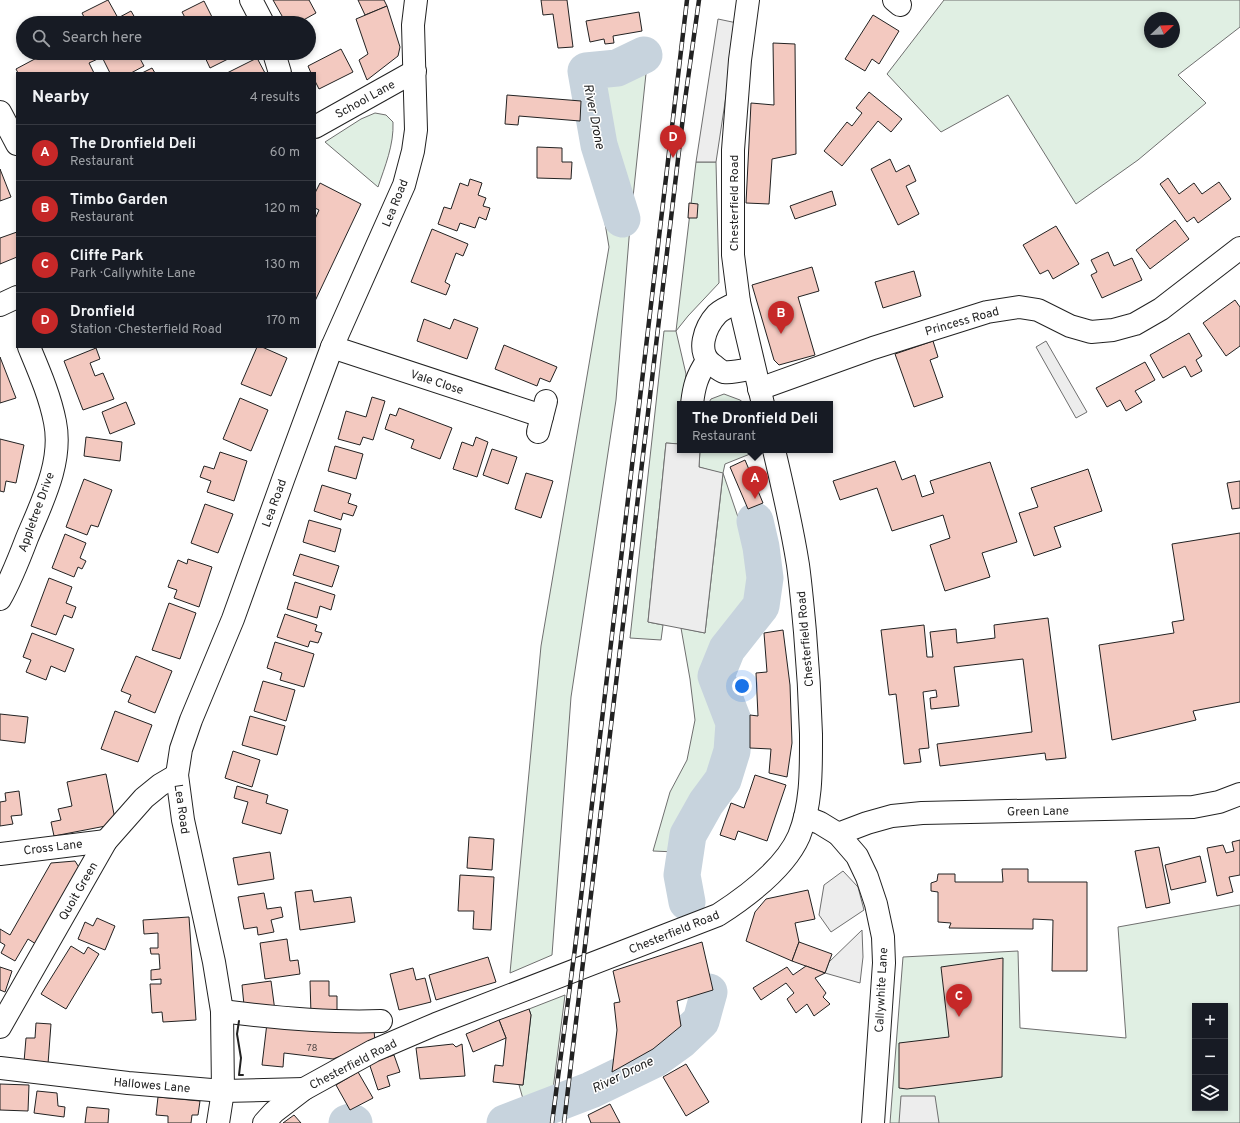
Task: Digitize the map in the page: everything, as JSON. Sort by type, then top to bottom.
[{"type":"street","points":[[251,0],[259,16]]},
{"type":"street","name":"Lea Road","points":[[218,1123],[223,1091],[222,1012],[214,962],[183,820],[177,774],[181,749],[190,720],[233,619],[332,348],[404,185],[413,151],[416,130],[414,25],[416,0]]},
{"type":"street","name":"Chesterfield Road","points":[[748,0],[740,60],[733,150],[733,255],[739,302],[761,396]]},
{"type":"street","points":[[276,60],[280,72]]},
{"type":"street","name":"School Lane","points":[[316,126],[415,71]]},
{"type":"street","points":[[0,112],[16,142]]},
{"type":"street","name":"Princess Road","points":[[761,396],[873,348],[986,312],[1019,307],[1038,310],[1070,326],[1091,332],[1113,330],[1135,324],[1161,309],[1240,248]]},
{"type":"street","points":[[739,302],[718,313],[708,325],[704,337],[704,350],[707,361],[722,372],[736,372],[754,368]]},
{"type":"street","name":"Appletree Drive","points":[[0,600],[9,558],[44,498],[52,472],[56,448],[55,422],[44,385],[29,348]]},
{"type":"street","name":"Vale Close","points":[[332,348],[542,416]]},
{"type":"street","points":[[692,401],[694,388],[699,373],[707,361]]},
{"type":"street","name":"Chesterfield Road","points":[[264,1123],[274,1112],[304,1089],[373,1051],[436,1024],[718,915],[754,889],[787,856],[799,836],[805,817],[809,794],[811,759],[810,690],[798,566],[788,509],[775,453]]},
{"type":"street","name":"Quoit Green","points":[[0,1027],[106,841],[144,798],[177,774]]},
{"type":"street","name":"Green Lane","points":[[838,834],[867,823],[892,816],[1193,807],[1219,802],[1240,794]]},
{"type":"street","name":"Callywhite Lane","points":[[805,817],[820,823],[838,834],[857,856],[867,877],[876,904],[883,937],[884,963],[873,1123]]},
{"type":"street","name":"Cross Lane","points":[[0,854],[106,841]]},
{"type":"street","points":[[222,1012],[287,1019],[353,1022],[381,1021]]},
{"type":"street","name":"Hallowes Lane","points":[[0,1068],[128,1083],[223,1091],[304,1089]]},
{"type":"green space","points":[[944,0],[1240,0],[1240,27],[1178,75],[1206,103],[1138,160],[1076,204],[1008,95],[941,132],[887,74]]},
{"type":"green space","points":[[649,45],[630,226],[616,400],[571,697],[552,955],[510,973],[541,646],[609,247],[578,63]]},
{"type":"green space","points":[[375,113],[386,115],[393,122],[391,147],[378,187],[325,142],[361,119]]},
{"type":"green space","points":[[696,162],[716,162],[719,283],[676,331]]},
{"type":"green space","points":[[664,331],[676,331],[686,374],[682,401],[677,401],[677,444],[666,443],[648,622],[663,625],[661,640],[630,638]]},
{"type":"green space","points":[[724,394],[741,401],[710,401],[711,399]]},
{"type":"green space","points":[[700,453],[752,453],[725,464],[723,473],[740,523],[755,521],[761,547],[765,578],[761,606],[727,649],[716,676],[734,723],[732,751],[723,780],[706,803],[699,853],[653,851],[670,792],[687,760],[695,720],[690,679],[681,628],[705,633],[723,474],[699,467]]},
{"type":"green space","points":[[1240,905],[1240,1123],[890,1123],[903,957],[1018,951],[1020,1028],[1126,1038],[1118,927]]},
{"type":"green space","points":[[565,995],[550,1113],[530,1123],[519,1085],[523,1085],[531,1015],[529,1009]]},
{"type":"shaded area","points":[[718,19],[737,23],[716,162],[696,162]]},
{"type":"shaded area","points":[[1046,341],[1087,412],[1076,418],[1036,347]]},
{"type":"shaded area","points":[[666,443],[677,444],[677,453],[700,453],[699,467],[723,473],[705,633],[648,622]]},
{"type":"shaded area","points":[[843,871],[858,887],[864,910],[831,932],[819,915],[824,885]]},
{"type":"shaded area","points":[[862,930],[863,957],[860,983],[825,973],[829,962]]},
{"type":"shaded area","points":[[901,1096],[935,1096],[939,1123],[899,1123]]},
{"type":"building","points":[[108,0],[117,16],[84,16],[82,13]]},
{"type":"building","points":[[273,0],[309,0],[316,13],[311,16],[282,16]]},
{"type":"building","points":[[358,0],[384,0],[387,6],[365,15]]},
{"type":"building","points":[[541,0],[567,0],[573,47],[558,48],[553,14],[543,15]]},
{"type":"building","points":[[204,1],[212,16],[184,16],[182,12]]},
{"type":"building","points":[[387,6],[400,47],[398,56],[367,80],[359,60],[368,54],[356,19]]},
{"type":"building","points":[[131,11],[134,16],[122,16]]},
{"type":"building","points":[[639,12],[642,31],[613,36],[614,43],[605,44],[604,39],[590,42],[586,21]]},
{"type":"building","points":[[873,15],[899,31],[879,64],[872,59],[865,71],[845,59]]},
{"type":"building","points":[[773,43],[795,44],[796,154],[772,159],[769,204],[746,203],[751,103],[774,105]]},
{"type":"building","points":[[341,49],[353,72],[319,89],[316,83],[316,72],[311,72],[308,66]]},
{"type":"building","points":[[33,60],[96,60],[89,63],[94,72],[18,72],[16,69]]},
{"type":"building","points":[[104,60],[141,60],[144,66],[133,72],[110,72]]},
{"type":"building","points":[[206,60],[226,60],[210,68]]},
{"type":"building","points":[[253,60],[258,60],[264,72],[229,72]]},
{"type":"building","points":[[152,68],[154,72],[144,72]]},
{"type":"building","points":[[869,92],[902,119],[891,132],[878,121],[842,166],[824,151],[847,122],[852,126],[862,113],[856,108]]},
{"type":"building","points":[[507,95],[581,101],[580,121],[519,116],[518,125],[505,124]]},
{"type":"building","points":[[537,147],[562,148],[562,162],[572,162],[571,179],[537,178]]},
{"type":"building","points":[[890,159],[896,172],[909,165],[916,181],[906,186],[919,214],[898,225],[871,169]]},
{"type":"building","points":[[0,169],[11,197],[0,201]]},
{"type":"building","points":[[1168,178],[1179,194],[1194,183],[1202,194],[1219,182],[1231,199],[1198,223],[1194,217],[1187,222],[1160,184]]},
{"type":"building","points":[[470,179],[482,183],[478,195],[486,198],[483,206],[490,208],[486,220],[479,217],[475,228],[460,223],[457,231],[438,224],[444,207],[451,209],[460,183],[468,186]]},
{"type":"building","points":[[320,183],[361,204],[316,299],[316,217],[319,210],[316,208],[316,191]]},
{"type":"building","points":[[832,191],[836,205],[795,219],[790,206]]},
{"type":"building","points":[[689,203],[698,204],[697,218],[688,218]]},
{"type":"building","points":[[1175,220],[1189,239],[1150,269],[1136,250]]},
{"type":"building","points":[[1056,226],[1079,264],[1053,279],[1048,270],[1040,274],[1023,245]]},
{"type":"building","points":[[432,229],[468,244],[463,256],[456,253],[445,282],[450,285],[446,295],[411,282]]},
{"type":"building","points":[[16,232],[16,257],[0,264],[0,238]]},
{"type":"building","points":[[1108,252],[1114,266],[1132,258],[1142,280],[1102,298],[1091,275],[1097,272],[1091,260]]},
{"type":"building","points":[[812,267],[819,291],[798,297],[815,355],[779,365],[774,360],[752,285]]},
{"type":"building","points":[[914,271],[921,296],[883,308],[875,282]]},
{"type":"building","points":[[1235,300],[1240,307],[1240,346],[1226,356],[1203,323]]},
{"type":"building","points":[[424,319],[450,329],[454,319],[478,328],[467,359],[417,341]]},
{"type":"building","points":[[1189,333],[1202,356],[1196,360],[1202,371],[1191,377],[1185,366],[1163,378],[1150,355]]},
{"type":"building","points":[[933,341],[938,357],[930,360],[943,397],[914,407],[895,354]]},
{"type":"building","points":[[504,345],[557,367],[550,382],[540,378],[537,386],[495,369]]},
{"type":"building","points":[[96,348],[100,359],[90,363],[95,376],[103,373],[114,399],[83,410],[64,361]]},
{"type":"building","points":[[257,348],[264,348],[287,358],[271,396],[241,384]]},
{"type":"building","points":[[0,357],[16,398],[0,403]]},
{"type":"building","points":[[1145,362],[1155,380],[1135,391],[1142,402],[1126,411],[1120,400],[1107,407],[1096,388]]},
{"type":"building","points":[[372,397],[385,401],[373,440],[363,437],[360,445],[338,439],[346,411],[366,417]]},
{"type":"building","points":[[240,398],[268,410],[251,451],[223,439]]},
{"type":"building","points":[[126,402],[135,424],[110,434],[102,412]]},
{"type":"building","points":[[399,408],[452,428],[440,459],[411,448],[414,440],[385,429],[390,414],[396,416]]},
{"type":"building","points":[[86,437],[122,442],[120,461],[84,456]]},
{"type":"building","points":[[476,437],[488,442],[477,477],[453,469],[462,442],[473,446]]},
{"type":"building","points":[[0,439],[24,445],[16,483],[6,481],[4,492],[0,491]]},
{"type":"building","points":[[335,446],[363,454],[356,479],[328,471]]},
{"type":"building","points":[[492,449],[517,457],[508,484],[483,475]]},
{"type":"building","points":[[220,452],[247,461],[234,501],[207,492],[211,481],[200,477],[204,466],[214,469]]},
{"type":"building","points":[[745,460],[763,503],[748,509],[730,467]]},
{"type":"building","points":[[895,461],[902,480],[915,475],[922,497],[934,493],[930,481],[990,462],[1017,542],[982,553],[990,577],[945,591],[930,545],[950,538],[943,515],[892,531],[877,488],[840,500],[833,481]]},
{"type":"building","points":[[1088,469],[1102,511],[1054,527],[1061,547],[1034,556],[1019,513],[1038,507],[1031,488]]},
{"type":"building","points":[[526,473],[553,481],[541,518],[515,509]]},
{"type":"building","points":[[84,479],[112,490],[98,527],[91,525],[87,535],[66,527]]},
{"type":"building","points":[[1240,481],[1240,508],[1232,509],[1227,483]]},
{"type":"building","points":[[322,485],[351,494],[348,503],[357,506],[353,516],[343,513],[341,520],[314,511]]},
{"type":"building","points":[[205,504],[233,514],[218,553],[191,543]]},
{"type":"building","points":[[309,520],[341,529],[335,552],[303,542]]},
{"type":"building","points":[[1240,533],[1240,702],[1193,711],[1196,720],[1112,740],[1099,645],[1174,633],[1172,622],[1184,620],[1172,544]]},
{"type":"building","points":[[65,534],[86,543],[80,558],[86,561],[82,569],[78,567],[74,577],[52,568]]},
{"type":"building","points":[[300,554],[339,566],[332,587],[293,575]]},
{"type":"building","points":[[188,559],[212,567],[199,607],[174,598],[177,590],[168,587],[178,560],[187,564]]},
{"type":"building","points":[[49,578],[72,587],[66,603],[76,607],[72,618],[64,615],[56,635],[31,626]]},
{"type":"building","points":[[295,582],[335,595],[331,610],[320,606],[317,618],[287,609]]},
{"type":"building","points":[[169,603],[196,613],[180,659],[152,650]]},
{"type":"building","points":[[285,614],[317,625],[315,631],[322,633],[318,643],[310,641],[308,647],[277,637]]},
{"type":"building","points":[[1048,618],[1066,758],[1046,760],[1045,753],[940,766],[937,744],[1032,732],[1023,659],[954,667],[959,706],[931,709],[930,698],[937,697],[936,690],[923,692],[929,748],[919,749],[921,762],[904,764],[896,694],[889,695],[881,630],[924,625],[927,657],[933,657],[930,632],[956,629],[957,643],[995,638],[994,625]]},
{"type":"building","points":[[783,630],[790,685],[792,743],[787,777],[769,773],[771,749],[750,748],[750,715],[758,716],[756,673],[767,672],[764,633]]},
{"type":"building","points":[[32,633],[74,649],[65,672],[51,666],[46,680],[26,672],[31,660],[23,657]]},
{"type":"building","points":[[275,642],[314,654],[304,687],[280,680],[282,673],[267,668]]},
{"type":"building","points":[[136,656],[172,671],[155,713],[128,702],[131,695],[121,691]]},
{"type":"building","points":[[263,681],[295,690],[286,721],[254,711]]},
{"type":"building","points":[[115,711],[152,725],[138,762],[101,749]]},
{"type":"building","points":[[0,714],[28,717],[25,743],[0,740]]},
{"type":"building","points":[[250,716],[285,726],[277,755],[242,745]]},
{"type":"building","points":[[233,751],[260,760],[252,787],[225,778]]},
{"type":"building","points":[[106,774],[116,824],[54,836],[51,822],[61,820],[58,809],[72,806],[67,782]]},
{"type":"building","points":[[755,775],[786,785],[767,841],[738,831],[735,840],[720,835],[731,803],[744,808]]},
{"type":"building","points":[[237,786],[268,795],[266,803],[288,810],[281,834],[242,823],[248,802],[234,798]]},
{"type":"building","points":[[19,791],[22,815],[11,816],[13,824],[0,826],[0,802],[6,801],[5,793]]},
{"type":"building","points":[[469,837],[494,839],[492,870],[467,868]]},
{"type":"building","points":[[1240,840],[1240,875],[1229,877],[1233,892],[1217,896],[1207,848],[1223,845],[1226,853],[1234,851],[1232,842]]},
{"type":"building","points":[[1159,847],[1170,903],[1146,908],[1135,851]]},
{"type":"building","points":[[270,852],[274,879],[238,885],[233,858]]},
{"type":"building","points":[[1200,856],[1206,882],[1171,890],[1165,865]]},
{"type":"building","points":[[75,861],[80,869],[36,944],[28,939],[15,961],[1,953],[5,945],[0,942],[0,929],[10,935],[51,863]]},
{"type":"building","points":[[1002,869],[1028,869],[1028,882],[1087,882],[1087,971],[1052,971],[1053,920],[1033,919],[1033,929],[949,928],[951,923],[938,922],[938,892],[931,891],[931,883],[937,881],[938,874],[955,874],[955,882],[1003,882]]},
{"type":"building","points":[[460,875],[494,877],[491,930],[473,929],[474,911],[458,911]]},
{"type":"building","points":[[312,890],[314,902],[351,897],[355,922],[300,930],[295,892]]},
{"type":"building","points":[[808,890],[815,919],[795,923],[799,942],[792,961],[746,941],[755,912],[766,899]]},
{"type":"building","points":[[264,893],[267,909],[281,907],[283,917],[271,920],[274,932],[258,935],[257,927],[244,929],[238,897]]},
{"type":"building","points":[[189,917],[196,1020],[163,1022],[162,1012],[152,1013],[150,984],[161,984],[161,979],[151,980],[151,970],[160,969],[159,954],[151,954],[150,948],[158,948],[158,933],[144,934],[143,920]]},
{"type":"building","points":[[97,918],[115,926],[105,950],[78,939],[85,922],[93,926]]},
{"type":"building","points":[[287,939],[290,961],[298,960],[300,974],[265,979],[260,943]]},
{"type":"building","points":[[702,942],[713,990],[677,1001],[681,1026],[653,1049],[612,1072],[617,1030],[614,1003],[620,1002],[613,971]]},
{"type":"building","points":[[799,942],[832,954],[825,973],[792,961]]},
{"type":"building","points":[[71,946],[84,954],[88,947],[99,954],[66,1009],[41,994]]},
{"type":"building","points":[[488,957],[496,982],[436,1000],[429,975]]},
{"type":"building","points":[[1003,958],[1002,1077],[907,1089],[899,1088],[899,1043],[949,1037],[941,967]]},
{"type":"building","points":[[806,966],[825,973],[815,978],[826,993],[823,997],[830,1004],[814,1016],[807,1004],[796,1013],[787,999],[794,993],[786,983],[761,1000],[753,988],[787,967],[793,975]]},
{"type":"building","points":[[0,967],[12,971],[5,992],[0,990]]},
{"type":"building","points":[[413,968],[416,980],[425,978],[431,1002],[399,1010],[390,974]]},
{"type":"building","points":[[271,981],[275,1011],[244,1005],[242,985]]},
{"type":"building","points":[[310,981],[329,981],[329,996],[337,996],[337,1015],[311,1014]]},
{"type":"building","points":[[529,1009],[531,1015],[523,1085],[493,1082],[495,1065],[503,1066],[506,1038],[499,1020]]},
{"type":"building","points":[[499,1020],[506,1038],[473,1052],[466,1034]]},
{"type":"building","points":[[36,1023],[51,1024],[48,1064],[24,1062],[26,1038],[35,1038]]},
{"type":"building","points":[[267,1023],[374,1030],[375,1042],[333,1059],[284,1053],[283,1067],[262,1065]]},
{"type":"building","points":[[453,1044],[456,1047],[462,1044],[465,1076],[420,1079],[416,1048]]},
{"type":"building","points":[[394,1055],[400,1072],[387,1076],[390,1086],[378,1090],[369,1063]]},
{"type":"building","points":[[686,1064],[709,1102],[686,1116],[663,1077]]},
{"type":"building","points":[[358,1072],[373,1098],[350,1110],[336,1085]]},
{"type":"building","points":[[0,1084],[29,1085],[28,1111],[0,1110]]},
{"type":"building","points":[[37,1091],[57,1093],[58,1106],[65,1107],[64,1117],[34,1113]]},
{"type":"building","points":[[158,1097],[200,1101],[198,1115],[192,1115],[191,1123],[168,1123],[168,1116],[156,1115]]},
{"type":"building","points":[[610,1104],[620,1123],[591,1123],[588,1115]]},
{"type":"building","points":[[87,1107],[109,1109],[108,1123],[85,1123]]},
{"type":"building","points":[[294,1115],[301,1123],[283,1123]]},
{"type":"waterway","name":"River Drone","points":[[622,219],[599,145],[586,71],[617,68],[644,55]]},
{"type":"waterway","name":"River Drone","points":[[687,902],[682,875],[688,835],[706,803],[723,780],[732,751],[734,723],[716,676],[727,649],[761,606],[765,578],[761,547],[755,521]]},
{"type":"waterway","name":"River Drone","points":[[505,1123],[591,1090],[655,1059],[680,1041],[701,1021],[709,992]]},
{"type":"waterway","name":"River Drone","points":[[347,1123],[354,1123]]},
{"type":"railway","points":[[552,1123],[575,948],[687,0]]},
{"type":"railway","points":[[564,1123],[685,100],[699,0]]},
{"type":"wall","points":[[239,1021],[237,1034],[241,1058],[239,1075],[243,1075]]},
{"type":"place","name":"Dronfield","points":[[673,158]]},
{"type":"place","name":"Timbo Garden","points":[[781,334]]},
{"type":"place","name":"The Dronfield Deli","points":[[755,499]]},
{"type":"place","name":"Cliffe Park","points":[[959,1017]]}]
